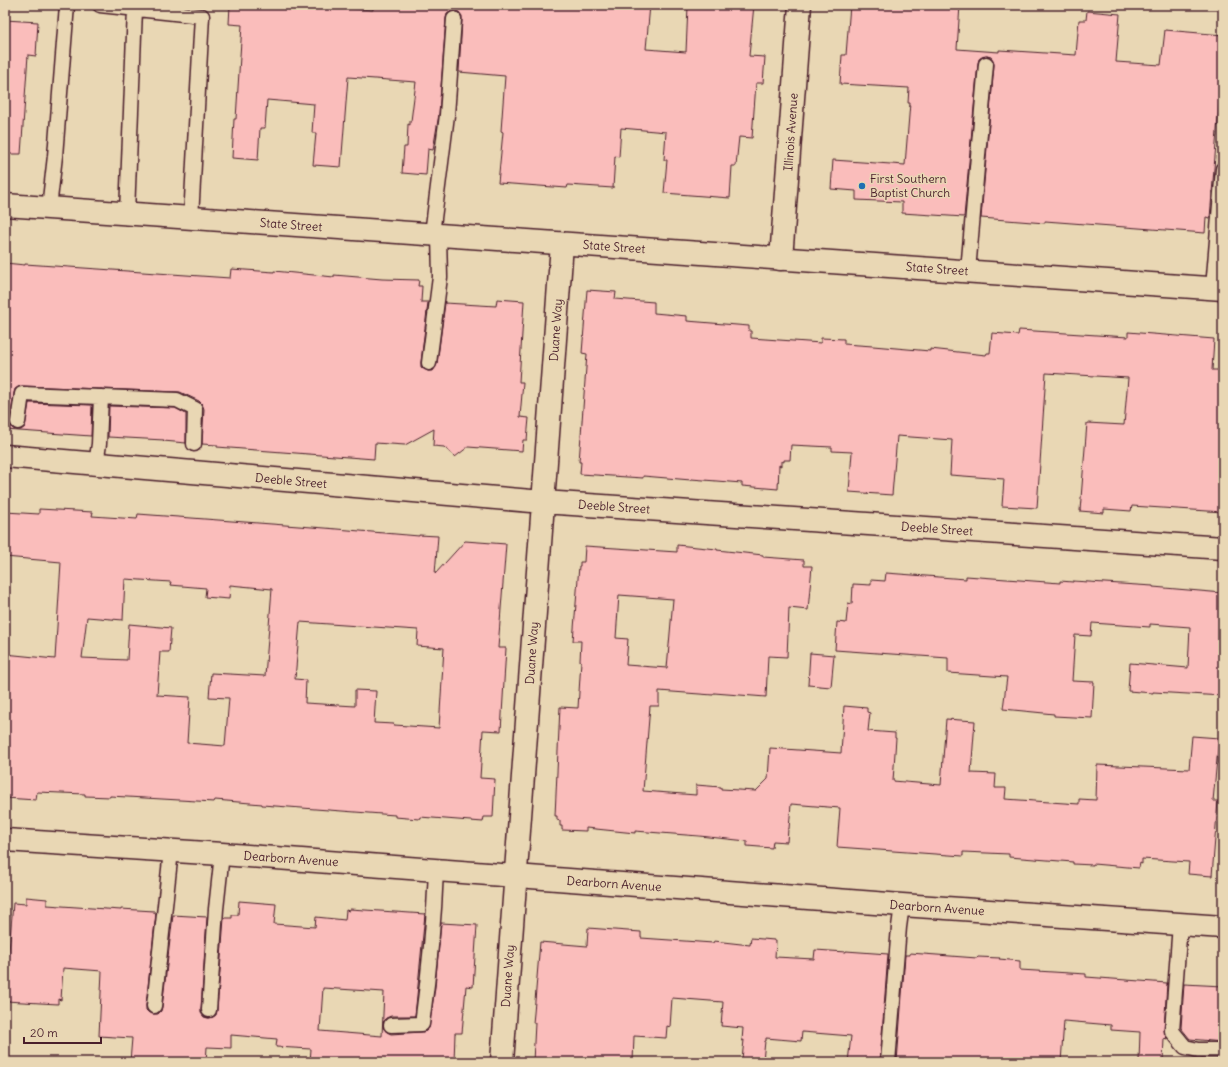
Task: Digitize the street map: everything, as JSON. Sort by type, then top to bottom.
[{"type":"street","name":"Illinois Avenue","points":[[781,258],[800,5]]},
{"type":"street","name":"State Street","points":[[5,205],[1218,288]]},
{"type":"street","name":"Duane Way","points":[[502,1062],[562,244]]},
{"type":"street","name":"Deeble Street","points":[[5,456],[543,502],[1223,548]]},
{"type":"street","name":"Dearborn Avenue","points":[[5,840],[222,854],[515,877],[1223,927]]},
{"type":"lane","points":[[49,208],[55,156],[66,5]]},
{"type":"lane","points":[[100,5],[202,16],[191,218]]},
{"type":"lane","points":[[127,213],[135,9]]},
{"type":"lane","points":[[429,363],[440,277],[436,235],[454,18]]},
{"type":"lane","points":[[968,271],[986,64]]},
{"type":"lane","points":[[1218,288],[1223,169]]},
{"type":"lane","points":[[18,422],[22,394],[177,400],[195,409],[194,444]]},
{"type":"lane","points":[[96,464],[99,444],[101,397]]},
{"type":"lane","points":[[154,1006],[171,851]]},
{"type":"lane","points":[[209,1010],[216,909],[222,854]]},
{"type":"lane","points":[[391,1025],[422,1024],[429,971],[436,871]]},
{"type":"lane","points":[[888,1062],[902,905]]},
{"type":"lane","points":[[1180,924],[1172,1031],[1185,1047],[1198,1050],[1222,1050]]},
{"type":"building","points":[[230,5],[301,5],[373,10],[373,5],[650,5],[646,49],[686,52],[688,6],[726,7],[726,5],[754,5],[749,56],[765,57],[763,83],[756,83],[752,138],[739,137],[736,166],[732,166],[730,198],[664,193],[667,160],[664,160],[666,132],[621,128],[619,157],[615,156],[613,188],[568,185],[567,188],[498,183],[503,132],[501,131],[505,76],[459,72],[462,16],[459,12],[454,11],[447,14],[446,18],[439,114],[433,150],[428,149],[426,175],[402,173],[404,147],[407,147],[408,124],[410,125],[411,121],[416,82],[348,77],[341,167],[313,165],[316,133],[312,133],[314,104],[267,100],[265,128],[260,128],[258,160],[232,158],[242,25],[229,24]]},
{"type":"building","points":[[850,5],[960,5],[957,49],[1076,55],[1079,20],[1086,20],[1087,11],[1120,14],[1116,62],[1161,65],[1165,30],[1223,35],[1223,94],[1220,94],[1210,218],[1206,217],[1205,233],[1045,221],[1045,223],[981,218],[994,65],[991,57],[987,56],[979,59],[978,63],[964,217],[902,213],[902,202],[856,200],[856,191],[831,189],[833,160],[905,165],[910,103],[908,103],[909,88],[840,84],[842,55],[846,55]]},
{"type":"building","points":[[5,20],[38,22],[36,56],[28,55],[21,154],[5,154]]},
{"type":"building","points":[[5,263],[230,278],[231,269],[274,271],[334,277],[334,275],[419,280],[418,286],[422,286],[421,302],[428,302],[421,367],[428,371],[433,371],[437,364],[445,303],[496,306],[497,299],[524,301],[519,382],[523,382],[520,417],[529,418],[527,440],[523,440],[522,451],[468,447],[455,457],[444,447],[433,446],[434,429],[405,445],[375,443],[374,459],[217,447],[217,445],[202,444],[204,409],[202,404],[180,392],[22,386],[15,389],[14,393],[10,421],[10,426],[13,429],[21,430],[25,427],[29,403],[92,405],[91,436],[5,430]]},
{"type":"building","points":[[587,290],[616,292],[615,299],[654,302],[654,313],[687,316],[687,321],[749,326],[751,338],[821,343],[821,338],[844,339],[844,344],[930,351],[930,349],[986,355],[987,353],[990,353],[992,333],[1018,335],[1019,330],[1128,337],[1128,332],[1214,339],[1212,370],[1223,370],[1223,512],[1132,506],[1131,511],[1104,509],[1104,513],[1080,511],[1087,423],[1124,425],[1128,378],[1046,373],[1037,508],[1002,506],[1004,479],[950,475],[952,440],[897,436],[892,495],[849,492],[852,452],[832,451],[832,447],[791,445],[790,460],[784,460],[784,462],[781,461],[781,466],[779,465],[778,489],[742,486],[742,483],[691,479],[580,474],[581,462],[579,462],[587,354],[582,353]]},
{"type":"building","points":[[109,406],[175,408],[186,414],[186,443],[163,441],[164,440],[108,437]]},
{"type":"building","points":[[39,509],[93,512],[92,516],[137,519],[138,514],[419,536],[438,536],[435,574],[465,541],[506,544],[498,648],[506,648],[501,731],[483,730],[480,778],[495,779],[493,817],[484,817],[483,822],[420,817],[419,819],[395,817],[395,815],[215,800],[214,802],[85,796],[85,794],[37,792],[36,800],[5,798],[5,654],[55,659],[61,562],[5,557],[5,512],[39,514]],"holes":[[[125,579],[171,582],[170,585],[206,588],[205,597],[229,599],[230,585],[272,589],[265,676],[211,673],[209,697],[229,698],[225,746],[187,743],[190,697],[157,695],[160,652],[169,652],[171,628],[129,624],[127,660],[82,658],[87,617],[123,620]],[[300,622],[418,630],[417,646],[444,648],[439,728],[374,723],[376,691],[355,690],[355,706],[305,703],[306,680],[295,679]]]},
{"type":"building","points":[[677,545],[763,555],[763,557],[804,560],[804,566],[812,566],[808,610],[789,608],[787,657],[768,656],[766,697],[659,691],[659,706],[650,706],[643,791],[696,795],[696,785],[721,787],[721,789],[756,791],[768,779],[770,748],[841,753],[844,706],[867,708],[867,712],[870,713],[868,731],[895,733],[896,738],[893,781],[941,785],[946,719],[975,721],[971,773],[996,774],[995,788],[1006,788],[1005,799],[1079,804],[1079,799],[1096,800],[1097,765],[1189,769],[1192,736],[1219,738],[1213,801],[1218,801],[1212,876],[1188,874],[1189,862],[1142,859],[1142,864],[1140,863],[1139,868],[1093,864],[1073,864],[1073,862],[1009,857],[1009,854],[963,852],[963,856],[837,847],[840,808],[791,804],[787,842],[773,841],[772,848],[747,846],[747,841],[699,836],[635,831],[635,833],[586,828],[586,831],[562,830],[560,821],[557,820],[557,816],[555,816],[560,707],[578,708],[581,641],[573,641],[579,566],[580,562],[584,562],[585,546],[677,552]],"holes":[[[619,595],[673,599],[667,668],[626,665],[628,639],[616,638]]]},
{"type":"building","points":[[886,573],[966,579],[966,576],[1060,583],[1060,581],[1073,581],[1153,586],[1223,593],[1223,696],[1128,691],[1130,663],[1188,668],[1190,627],[1150,624],[1150,627],[1092,623],[1091,636],[1075,635],[1072,681],[1094,682],[1092,718],[1054,716],[1054,714],[1003,709],[1007,677],[948,673],[948,658],[835,650],[837,622],[846,623],[848,603],[852,604],[853,584],[871,585],[871,580],[885,581]]},
{"type":"building","points":[[810,653],[834,655],[831,687],[808,685]]},
{"type":"building","points":[[26,897],[47,899],[47,905],[154,911],[154,913],[156,913],[146,1005],[146,1010],[153,1014],[158,1014],[162,1007],[173,915],[207,917],[201,1013],[204,1017],[209,1018],[216,1015],[217,1011],[224,918],[232,918],[232,915],[238,915],[239,901],[276,904],[274,924],[315,927],[316,917],[345,920],[346,910],[349,911],[350,909],[425,914],[415,1016],[391,1016],[386,1018],[383,1025],[384,1029],[391,1034],[422,1032],[429,1028],[435,987],[441,923],[477,925],[473,987],[466,986],[462,1033],[455,1033],[454,1062],[310,1062],[311,1049],[276,1047],[277,1039],[231,1035],[231,1048],[207,1047],[206,1062],[130,1062],[132,1038],[99,1036],[102,971],[63,968],[61,1000],[58,999],[58,1004],[5,1001],[5,976],[7,976],[13,903],[26,904]],"holes":[[[323,988],[384,992],[382,1036],[320,1031]]]},
{"type":"building","points":[[588,928],[641,932],[641,938],[713,943],[714,941],[750,945],[751,938],[774,940],[776,941],[775,957],[814,959],[815,950],[888,954],[880,1062],[848,1062],[851,1036],[802,1032],[801,1041],[766,1038],[763,1061],[742,1059],[744,1040],[742,1041],[743,1028],[721,1026],[723,1002],[672,998],[670,1027],[667,1026],[666,1038],[634,1036],[633,1062],[533,1062],[535,1023],[533,1023],[540,942],[587,946]]},
{"type":"building","points":[[910,953],[977,958],[1000,958],[999,959],[1020,961],[1020,970],[1086,974],[1086,977],[1167,983],[1164,1030],[1167,1039],[1164,1038],[1163,1062],[1139,1062],[1140,1032],[1111,1030],[1111,1025],[1064,1021],[1061,1062],[897,1062],[905,955],[910,955]]},
{"type":"building","points":[[1184,984],[1223,986],[1223,1042],[1190,1039],[1181,1028]]},
{"type":"place","name":"First Southern Baptist Church","points":[[862,186]]}]
